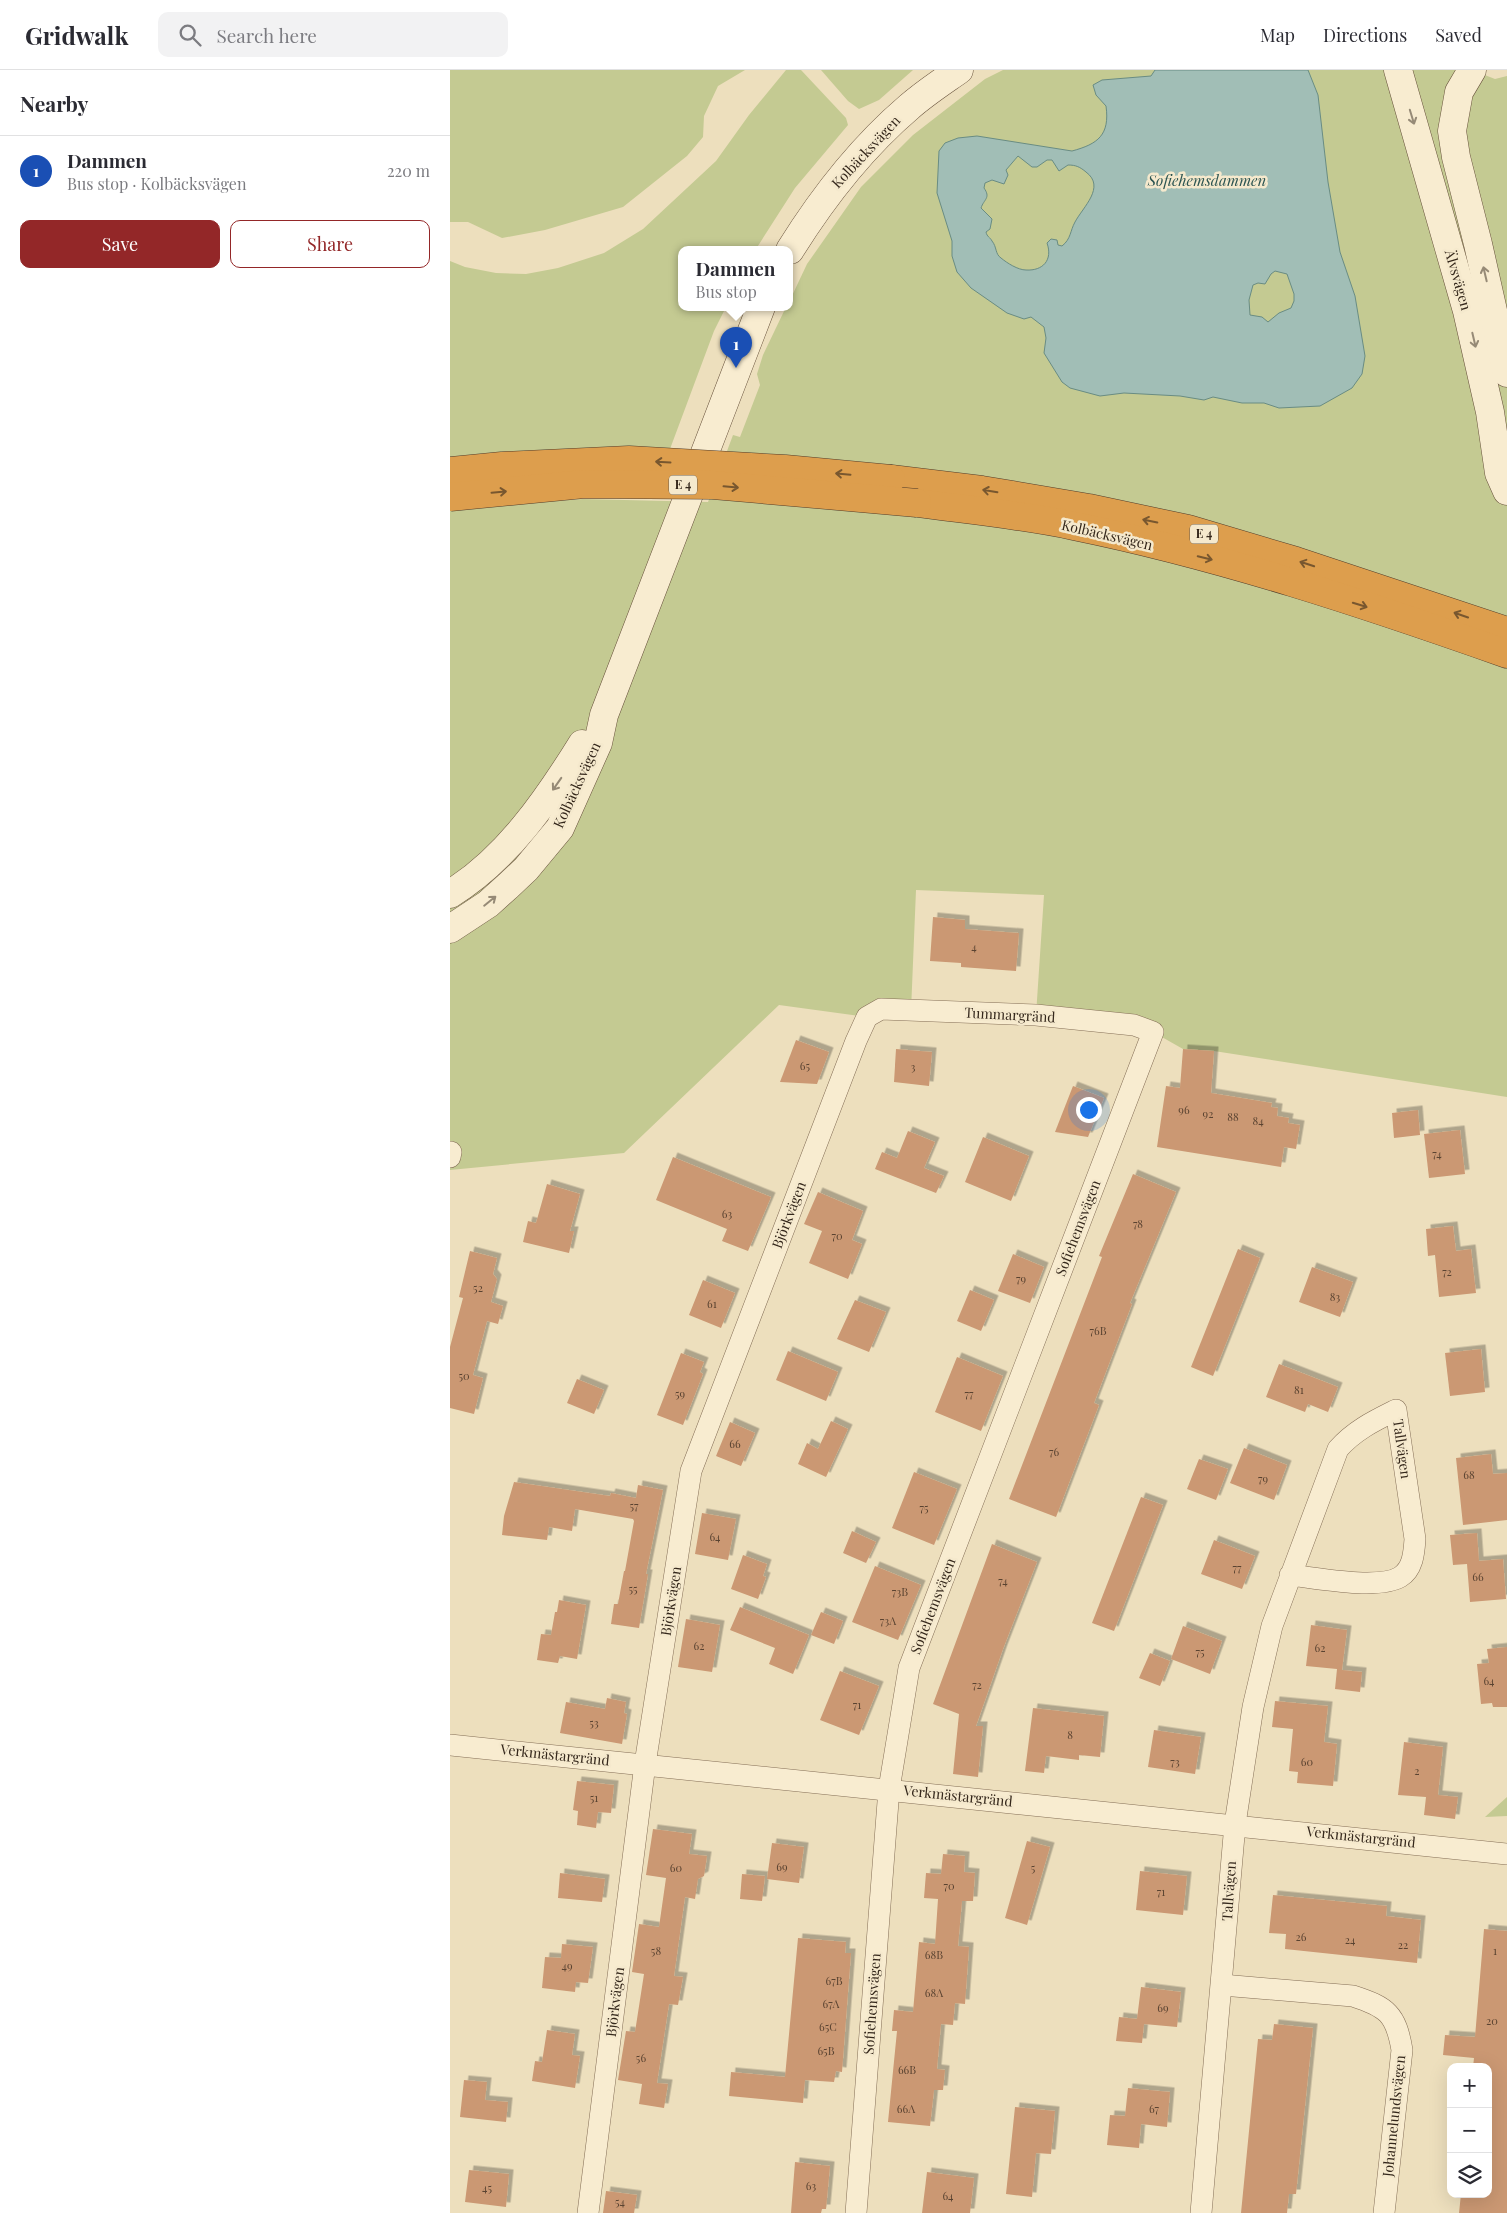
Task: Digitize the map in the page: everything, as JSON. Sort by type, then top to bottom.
[{"type":"highway","name":"Kolbäcksvägen","points":[[450,471],[502,466],[629,460],[785,469],[982,490],[1089,508],[1188,530],[1305,564],[1507,631]]},
{"type":"highway","name":"Kolbäcksvägen","points":[[450,497],[584,484],[712,485],[917,503],[1064,524],[1238,566],[1507,654]]},
{"type":"main road","name":"Kolbäcksvägen","points":[[793,246],[835,184],[868,147],[910,106],[959,70]]},
{"type":"main road","name":"Älvsvägen","points":[[1398,70],[1467,311],[1490,412],[1498,473],[1507,492]]},
{"type":"main road","name":"Älvsvägen","points":[[1472,70],[1459,92],[1452,131],[1456,157],[1507,373]]},
{"type":"main road","name":"Kolbäcksvägen","points":[[450,929],[488,904],[508,886],[526,869],[556,833],[598,744],[604,715],[759,311]]},
{"type":"main road","name":"Kolbäcksvägen","points":[[450,894],[490,863],[521,829],[553,789],[585,739],[604,715]]},
{"type":"street","name":"Tummargränd","points":[[867,1017],[881,1009],[1036,1016],[1134,1024],[1153,1032]]},
{"type":"street","name":"Björkvägen","points":[[588,2213],[645,1764],[691,1471],[856,1041],[867,1017]]},
{"type":"street","name":"Sofiehemsvägen","points":[[856,2213],[889,1789],[909,1668],[1153,1032]]},
{"type":"street","name":"Tallvägen","points":[[1201,2213],[1235,1824],[1246,1746],[1264,1654],[1290,1576],[1338,1449],[1356,1431],[1396,1410],[1415,1540],[1410,1566],[1401,1577],[1373,1584],[1290,1576]]},
{"type":"street","name":"Verkmästargränd","points":[[450,1745],[1235,1824],[1507,1854]]},
{"type":"street","name":"Verkmästargränd","points":[[1466,1848],[1507,1838]]},
{"type":"street","name":"Johannelundsvägen","points":[[1222,1985],[1353,1996],[1371,2002],[1386,2010],[1393,2018],[1398,2029],[1402,2050],[1384,2213]]},
{"type":"green space","points":[[450,70],[745,70],[718,86],[704,116],[703,137],[687,156],[623,207],[545,230],[502,238],[468,222],[450,222]]},
{"type":"green space","points":[[786,70],[801,70],[846,118],[848,125],[795,188],[758,246],[678,246],[678,311],[724,311],[714,331],[670,449],[450,459],[450,261],[465,267],[496,273],[526,274],[558,268],[604,253],[643,229],[716,161],[749,115]]},
{"type":"green space","points":[[821,70],[913,70],[879,100],[859,109],[848,101]]},
{"type":"green space","points":[[1003,70],[1472,70],[1495,79],[1507,76],[1507,1097],[1214,1051],[1183,1049],[1153,1032],[1036,1015],[1044,895],[916,890],[911,1011],[867,1017],[779,1005],[624,1153],[450,1170],[450,508],[583,499],[708,502],[733,435],[740,437],[760,385],[757,374],[763,355],[784,311],[793,311],[793,294],[807,264],[861,187],[913,135],[985,79]]},
{"type":"green space","points":[[1507,1797],[1507,1816],[1485,1817]]},
{"type":"water","name":"Sofiehemsdammen","points":[[1155,70],[1308,70],[1318,95],[1328,182],[1340,252],[1355,296],[1365,356],[1362,374],[1352,388],[1320,406],[1279,408],[1264,403],[1242,403],[1213,397],[1204,400],[1180,396],[1124,393],[1100,396],[1070,388],[1062,382],[1044,353],[1046,338],[1044,327],[1031,317],[1024,319],[1007,313],[971,288],[957,272],[952,256],[952,241],[937,193],[939,151],[945,143],[958,138],[977,136],[1072,151],[1089,145],[1100,137],[1104,131],[1107,116],[1106,106],[1096,95],[1093,85],[1102,80],[1151,76]],"holes":[[[1018,156],[1032,167],[1037,167],[1047,160],[1052,160],[1059,171],[1068,165],[1073,165],[1086,172],[1092,178],[1094,184],[1091,197],[1075,222],[1067,241],[1062,246],[1058,245],[1057,240],[1051,239],[1047,243],[1049,255],[1045,263],[1032,270],[1016,268],[999,256],[994,243],[986,232],[990,229],[992,219],[981,208],[987,196],[984,188],[985,183],[992,180],[1004,184],[1008,175],[1006,170]],[[1275,271],[1287,274],[1294,294],[1294,301],[1291,308],[1279,313],[1268,322],[1262,317],[1250,315],[1249,300],[1253,285],[1258,283],[1265,284]]]},
{"type":"building","points":[[933,917],[965,920],[965,929],[1019,933],[1016,971],[961,967],[961,963],[930,961]]},
{"type":"building","points":[[796,1040],[829,1052],[817,1084],[780,1082]]},
{"type":"building","points":[[896,1049],[932,1052],[929,1086],[894,1082]]},
{"type":"building","points":[[1183,1049],[1214,1051],[1211,1093],[1272,1103],[1271,1107],[1278,1108],[1277,1116],[1289,1118],[1288,1123],[1300,1125],[1296,1149],[1284,1147],[1281,1167],[1157,1147],[1166,1086],[1180,1088]]},
{"type":"building","points":[[1073,1086],[1104,1098],[1088,1137],[1055,1132]]},
{"type":"building","points":[[1418,1110],[1420,1135],[1394,1138],[1392,1113]]},
{"type":"building","points":[[1460,1130],[1465,1174],[1429,1178],[1424,1134]]},
{"type":"building","points":[[908,1131],[935,1142],[924,1168],[944,1176],[936,1193],[875,1169],[882,1152],[897,1158]]},
{"type":"building","points":[[983,1137],[1029,1156],[1011,1201],[965,1182]]},
{"type":"building","points":[[673,1157],[771,1197],[748,1251],[722,1241],[727,1229],[656,1200]]},
{"type":"building","points":[[1133,1174],[1176,1192],[1130,1303],[1132,1304],[1094,1403],[1099,1405],[1056,1517],[1009,1499],[1102,1257],[1099,1256]]},
{"type":"building","points":[[547,1184],[580,1194],[570,1231],[574,1231],[569,1253],[523,1242],[528,1221],[536,1223]]},
{"type":"building","points":[[818,1192],[863,1211],[852,1240],[862,1244],[848,1279],[809,1263],[822,1231],[804,1224]]},
{"type":"building","points":[[1453,1226],[1456,1251],[1471,1249],[1476,1293],[1439,1297],[1435,1255],[1428,1256],[1426,1229]]},
{"type":"building","points":[[1238,1249],[1260,1258],[1213,1376],[1191,1367]]},
{"type":"building","points":[[470,1251],[497,1258],[493,1274],[497,1279],[491,1302],[503,1306],[498,1324],[487,1321],[473,1375],[483,1378],[474,1414],[450,1408],[450,1347],[463,1298],[459,1297]]},
{"type":"building","points":[[1013,1254],[1044,1267],[1030,1303],[998,1291]]},
{"type":"building","points":[[1312,1267],[1353,1282],[1340,1317],[1299,1302]]},
{"type":"building","points":[[703,1280],[735,1293],[721,1328],[689,1315]]},
{"type":"building","points":[[970,1290],[994,1300],[981,1331],[957,1321]]},
{"type":"building","points":[[855,1300],[886,1312],[869,1352],[837,1339]]},
{"type":"building","points":[[1481,1349],[1485,1392],[1450,1396],[1445,1353]]},
{"type":"building","points":[[788,1351],[838,1372],[826,1401],[776,1380]]},
{"type":"building","points":[[681,1353],[704,1362],[700,1372],[703,1374],[683,1425],[657,1415]]},
{"type":"building","points":[[957,1357],[1003,1376],[981,1431],[935,1412]]},
{"type":"building","points":[[1279,1364],[1338,1387],[1328,1412],[1308,1404],[1305,1412],[1266,1397]]},
{"type":"building","points":[[577,1379],[604,1390],[594,1414],[567,1403]]},
{"type":"building","points":[[831,1421],[848,1429],[826,1477],[798,1464],[807,1443],[818,1449]]},
{"type":"building","points":[[730,1422],[755,1433],[741,1466],[716,1456]]},
{"type":"building","points":[[1244,1448],[1287,1465],[1274,1500],[1230,1483]]},
{"type":"building","points":[[1491,1454],[1493,1474],[1507,1473],[1507,1520],[1463,1525],[1456,1458]]},
{"type":"building","points":[[1199,1459],[1228,1469],[1216,1500],[1187,1489]]},
{"type":"building","points":[[914,1472],[957,1489],[934,1545],[892,1528]]},
{"type":"building","points":[[514,1482],[610,1496],[611,1493],[636,1498],[638,1485],[663,1490],[646,1574],[648,1574],[639,1628],[611,1624],[614,1604],[618,1604],[625,1571],[633,1519],[575,1509],[572,1531],[549,1527],[547,1540],[502,1535],[504,1516]]},
{"type":"building","points":[[1141,1497],[1163,1505],[1114,1631],[1092,1623]]},
{"type":"building","points":[[702,1513],[736,1519],[728,1560],[695,1554]]},
{"type":"building","points":[[852,1531],[876,1542],[866,1563],[843,1553]]},
{"type":"building","points":[[1477,1533],[1479,1561],[1503,1559],[1506,1599],[1470,1602],[1467,1564],[1453,1565],[1450,1535]]},
{"type":"building","points":[[1214,1540],[1255,1556],[1242,1589],[1201,1574]]},
{"type":"building","points":[[992,1544],[1037,1562],[1003,1649],[976,1726],[983,1726],[978,1777],[953,1774],[959,1714],[933,1704]]},
{"type":"building","points":[[743,1555],[767,1564],[763,1576],[766,1577],[758,1599],[731,1589]]},
{"type":"building","points":[[875,1566],[921,1585],[898,1640],[852,1622]]},
{"type":"building","points":[[559,1600],[586,1605],[577,1659],[560,1656],[558,1663],[537,1660],[541,1634],[551,1635]]},
{"type":"building","points":[[740,1607],[809,1635],[793,1674],[769,1664],[775,1648],[730,1630]]},
{"type":"building","points":[[821,1612],[843,1621],[834,1644],[811,1635]]},
{"type":"building","points":[[686,1619],[720,1625],[712,1672],[678,1667]]},
{"type":"building","points":[[1311,1625],[1347,1630],[1342,1670],[1362,1672],[1360,1692],[1335,1689],[1337,1669],[1306,1666]]},
{"type":"building","points":[[1183,1626],[1222,1641],[1210,1674],[1171,1659]]},
{"type":"building","points":[[1507,1647],[1507,1707],[1493,1707],[1492,1703],[1481,1704],[1477,1664],[1489,1663],[1487,1649]]},
{"type":"building","points":[[1150,1653],[1170,1661],[1160,1686],[1139,1678]]},
{"type":"building","points":[[840,1671],[879,1686],[859,1735],[820,1720]]},
{"type":"building","points":[[607,1698],[626,1702],[624,1713],[627,1714],[622,1744],[560,1733],[566,1702],[605,1709]]},
{"type":"building","points":[[1275,1701],[1328,1706],[1324,1742],[1337,1744],[1333,1786],[1297,1783],[1298,1772],[1289,1771],[1293,1729],[1272,1727]]},
{"type":"building","points":[[1033,1708],[1104,1716],[1100,1757],[1079,1755],[1079,1760],[1046,1756],[1044,1773],[1025,1771]]},
{"type":"building","points":[[1154,1730],[1201,1737],[1195,1774],[1148,1767]]},
{"type":"building","points":[[1404,1742],[1443,1747],[1438,1795],[1458,1797],[1455,1819],[1424,1815],[1426,1797],[1398,1795]]},
{"type":"building","points":[[577,1781],[614,1785],[611,1813],[598,1812],[596,1828],[577,1825],[578,1811],[573,1810]]},
{"type":"building","points":[[653,1829],[692,1834],[689,1854],[707,1856],[704,1876],[698,1879],[695,1899],[685,1897],[674,1976],[683,1977],[678,2005],[669,2004],[657,2083],[668,2084],[664,2108],[639,2104],[642,2084],[618,2080],[626,2031],[635,2032],[644,1974],[632,1972],[639,1924],[659,1927],[666,1878],[646,1875]]},
{"type":"building","points":[[1027,1841],[1050,1847],[1027,1925],[1005,1918]]},
{"type":"building","points":[[772,1843],[804,1847],[799,1883],[767,1879]]},
{"type":"building","points":[[943,1854],[965,1856],[964,1872],[975,1873],[973,1901],[962,1901],[958,1946],[969,1947],[965,2004],[955,2003],[953,2025],[941,2024],[937,2069],[945,2070],[943,2090],[934,2090],[930,2126],[888,2122],[897,2031],[892,2031],[894,2010],[913,2012],[919,1942],[935,1944],[938,1899],[924,1898],[926,1873],[941,1874]]},
{"type":"building","points":[[1140,1871],[1187,1876],[1183,1915],[1136,1910]]},
{"type":"building","points":[[560,1873],[605,1879],[602,1902],[558,1898]]},
{"type":"building","points":[[742,1874],[765,1876],[762,1901],[740,1899]]},
{"type":"building","points":[[1273,1895],[1387,1906],[1386,1916],[1421,1920],[1417,1963],[1285,1949],[1286,1934],[1269,1933]]},
{"type":"building","points":[[1484,1929],[1507,1931],[1507,2213],[1459,2213],[1461,2198],[1492,2198],[1492,2063],[1473,2063],[1474,2058],[1443,2055],[1445,2035],[1475,2037]]},
{"type":"building","points":[[798,1938],[846,1942],[845,1953],[851,1953],[842,2072],[836,2071],[834,2082],[805,2080],[803,2103],[729,2096],[731,2072],[785,2077]]},
{"type":"building","points":[[562,1944],[593,1947],[588,1983],[576,1982],[575,1992],[542,1988],[545,1957],[561,1958]]},
{"type":"building","points":[[1141,1987],[1181,1992],[1177,2027],[1144,2024],[1142,2043],[1116,2041],[1119,2017],[1137,2019]]},
{"type":"building","points":[[1274,2024],[1313,2028],[1296,2194],[1289,2194],[1287,2213],[1241,2213],[1258,2039],[1272,2040]]},
{"type":"building","points":[[547,2030],[575,2034],[572,2055],[580,2056],[575,2088],[532,2081],[535,2061],[542,2062]]},
{"type":"building","points":[[464,2080],[487,2082],[485,2100],[508,2102],[506,2122],[460,2117]]},
{"type":"building","points":[[1128,2088],[1170,2092],[1167,2127],[1141,2124],[1139,2148],[1107,2145],[1110,2115],[1125,2116]]},
{"type":"building","points":[[1015,2107],[1055,2111],[1051,2154],[1036,2153],[1032,2197],[1006,2194]]},
{"type":"building","points":[[795,2162],[830,2166],[826,2209],[822,2209],[821,2213],[791,2213]]},
{"type":"building","points":[[469,2170],[509,2174],[506,2207],[465,2202]]},
{"type":"building","points":[[927,2172],[974,2178],[970,2213],[922,2213]]},
{"type":"building","points":[[606,2191],[637,2195],[634,2213],[603,2213]]},
{"type":"place","name":"Dammen","points":[[736,368]]}]
